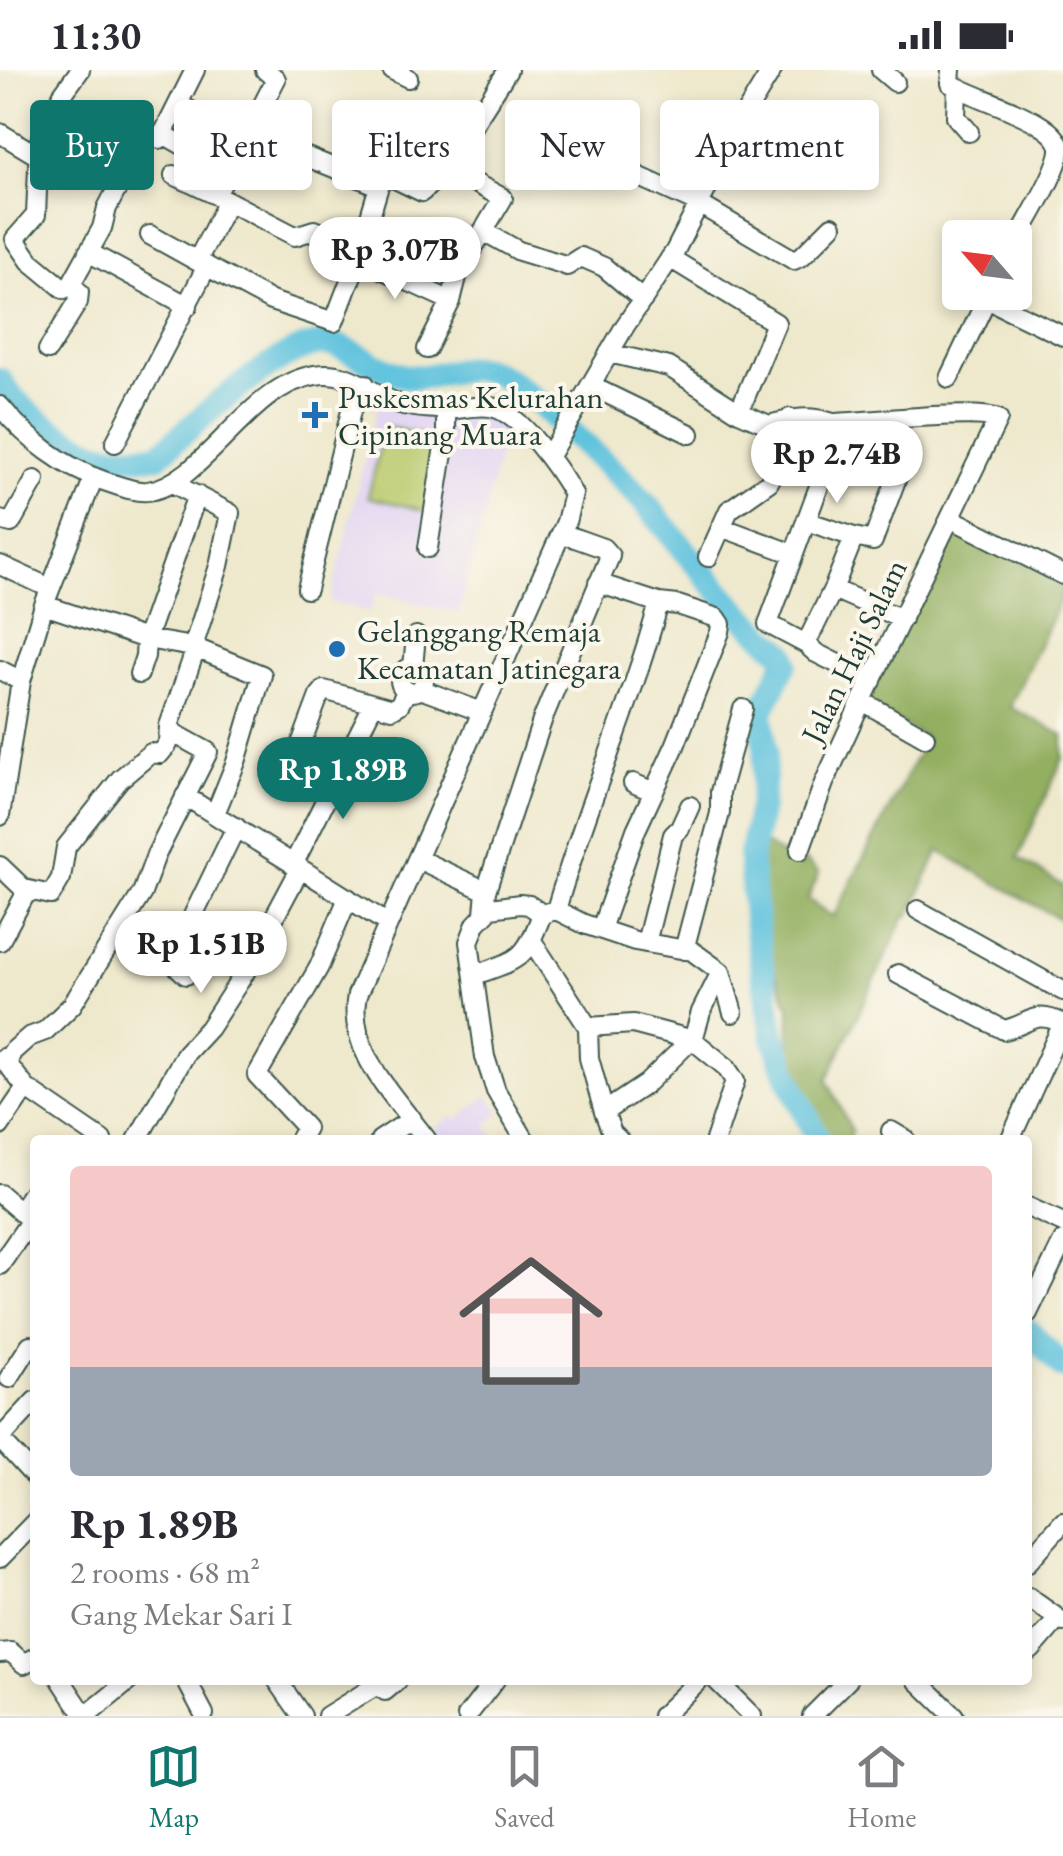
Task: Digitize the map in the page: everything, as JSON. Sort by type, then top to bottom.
[{"type":"street","points":[[60,100],[80,70]]},
{"type":"street","points":[[180,100],[195,70]]},
{"type":"street","points":[[265,70],[276,79],[265,100]]},
{"type":"street","points":[[485,105],[508,70]]},
{"type":"street","points":[[550,454],[670,258],[772,70]]},
{"type":"street","points":[[954,79],[956,117],[969,132]]},
{"type":"street","points":[[954,79],[1050,130],[1059,144],[1054,168],[1027,220]]},
{"type":"street","points":[[8,242],[16,242],[30,260],[64,289],[88,252],[146,133],[160,139],[174,112]]},
{"type":"street","points":[[0,133],[30,151]]},
{"type":"street","points":[[163,134],[174,140]]},
{"type":"street","points":[[640,176],[697,203],[794,260],[832,226]]},
{"type":"street","points":[[428,349],[451,301],[458,273],[502,198],[485,189]]},
{"type":"street","points":[[8,242],[36,215],[37,190]]},
{"type":"street","points":[[205,190],[294,236],[314,230],[451,301]]},
{"type":"street","points":[[114,443],[188,306],[224,190]]},
{"type":"street","points":[[150,235],[271,301],[332,323],[359,253],[377,190]]},
{"type":"street","points":[[483,231],[519,250],[567,266],[582,257],[604,267],[643,300]]},
{"type":"street","points":[[88,252],[188,306]]},
{"type":"street","points":[[670,258],[776,324],[739,412]]},
{"type":"street","points":[[48,350],[78,302],[79,292],[70,284]]},
{"type":"street","points":[[949,378],[982,310]]},
{"type":"street","points":[[1015,310],[1063,336]]},
{"type":"street","name":"Jalan Haji Salam","points":[[609,353],[668,367],[739,412],[769,425],[790,418],[814,417],[833,423],[958,415],[992,415],[998,419],[824,783],[800,850]]},
{"type":"street","points":[[0,406],[19,429],[58,459],[94,478],[145,492],[172,483],[260,404],[296,380],[319,374],[365,384],[399,404],[446,411],[475,406],[497,408],[550,454],[573,494],[573,503],[357,995],[354,1026],[366,1057],[423,1135]]},
{"type":"street","points":[[307,589],[350,410],[365,384]]},
{"type":"street","points":[[591,386],[690,434]]},
{"type":"street","points":[[428,548],[446,411]]},
{"type":"street","points":[[708,557],[729,510],[769,482],[782,457],[790,418]]},
{"type":"street","points":[[806,521],[874,541],[902,464],[886,458],[891,421]]},
{"type":"street","points":[[833,423],[832,444],[804,498],[806,521],[768,624],[806,644],[816,654],[872,681]]},
{"type":"street","points":[[0,816],[8,721],[47,597],[94,478]]},
{"type":"street","points":[[0,520],[12,524],[36,480]]},
{"type":"street","points":[[0,866],[24,889],[53,893],[61,878],[66,847],[120,779],[150,754],[160,754],[168,744],[169,726],[219,566],[230,513],[172,483]]},
{"type":"street","points":[[139,674],[146,639],[197,495]]},
{"type":"street","points":[[950,518],[1063,575]]},
{"type":"street","points":[[721,526],[794,554]]},
{"type":"street","points":[[484,914],[486,891],[543,718],[610,554],[561,533]]},
{"type":"street","points":[[806,644],[854,536]]},
{"type":"street","points":[[0,565],[47,597],[146,639],[194,648],[262,675],[236,762],[215,814]]},
{"type":"street","points":[[598,583],[717,618],[720,624],[600,930]]},
{"type":"street","points":[[832,589],[902,619]]},
{"type":"street","points":[[475,976],[518,958],[549,912],[625,717],[659,603]]},
{"type":"street","points":[[289,776],[324,690],[396,708],[416,682],[416,636]]},
{"type":"street","points":[[0,670],[21,680]]},
{"type":"street","points":[[416,682],[484,708]]},
{"type":"street","points":[[862,701],[926,737]]},
{"type":"street","points":[[140,1135],[186,1054],[209,1028],[244,974],[373,704]]},
{"type":"street","points":[[684,950],[720,814],[720,792],[742,709]]},
{"type":"street","points":[[75,1132],[26,1088],[4,1058],[29,1037],[45,1030],[72,1005],[142,893],[156,855],[208,750],[170,731]]},
{"type":"street","points":[[633,783],[654,792]]},
{"type":"street","points":[[185,796],[387,923]]},
{"type":"street","points":[[646,943],[673,836],[690,806]]},
{"type":"street","points":[[186,974],[171,960],[236,827]]},
{"type":"street","points":[[418,859],[486,891]]},
{"type":"street","points":[[2,932],[24,897],[24,889]]},
{"type":"street","points":[[302,1135],[306,1128],[257,1074],[319,967],[348,898]]},
{"type":"street","points":[[522,1135],[496,1092],[485,1057],[470,942],[484,914],[500,905],[530,905],[600,930],[692,952],[720,972],[733,1013]]},
{"type":"street","points":[[918,910],[1063,991]]},
{"type":"street","points":[[532,941],[588,1027],[589,1058],[611,1135]]},
{"type":"street","points":[[604,1112],[646,1084],[692,1040],[720,972]]},
{"type":"street","points":[[898,974],[1004,1030],[1036,1016],[1048,1016],[1063,1023],[1012,1135]]},
{"type":"street","points":[[588,1027],[633,1024],[692,1040],[726,1068],[735,1081],[717,1135]]},
{"type":"street","points":[[0,1126],[26,1088]]},
{"type":"street","points":[[388,1135],[412,1119]]},
{"type":"street","points":[[0,1194],[29,1218],[0,1265]]},
{"type":"street","points":[[1032,1209],[1063,1223]]},
{"type":"street","points":[[1032,1306],[1063,1241]]},
{"type":"street","points":[[30,1345],[5,1375],[30,1394]]},
{"type":"street","points":[[30,1404],[0,1440],[30,1472]]},
{"type":"street","points":[[1032,1557],[1063,1522]]},
{"type":"street","points":[[0,1558],[30,1527]]},
{"type":"street","points":[[1032,1600],[1062,1620],[1032,1650]]},
{"type":"street","points":[[0,1653],[10,1652],[24,1664],[30,1660]]},
{"type":"street","points":[[65,1685],[85,1716],[121,1685]]},
{"type":"street","points":[[189,1685],[204,1714]]},
{"type":"street","points":[[281,1685],[302,1716]]},
{"type":"street","points":[[327,1716],[371,1685]]},
{"type":"street","points":[[662,1716],[694,1685]]},
{"type":"street","points":[[721,1685],[752,1716]]},
{"type":"street","points":[[812,1716],[843,1685]]},
{"type":"street","points":[[922,1685],[954,1716]]},
{"type":"street","points":[[467,1716],[492,1686]]},
{"type":"shaded area","points":[[378,405],[433,416],[485,411],[507,426],[459,613],[376,593],[371,611],[330,602]]},
{"type":"shaded area","points":[[488,1095],[501,1112],[487,1125],[494,1135],[430,1132],[452,1116],[456,1121]]},
{"type":"green space","points":[[385,426],[442,440],[426,511],[368,497]]},
{"type":"green space","points":[[952,521],[1063,576],[1063,594],[1010,707],[1063,735],[1063,758],[1018,858],[1063,886],[1063,921],[939,851],[827,1080],[852,1131],[850,1135],[818,1135],[789,1072],[790,1009],[766,950],[756,865],[765,844],[801,867],[804,860],[819,873],[808,899],[833,917],[926,738],[863,701]]},
{"type":"waterway","points":[[0,380],[30,414],[74,442],[109,455],[158,456],[214,406],[263,370],[309,346],[328,344],[405,376],[474,368],[495,373],[535,400],[618,476],[728,600],[784,653],[786,662],[761,712],[766,752],[761,805],[750,857],[757,935],[773,1034],[787,1075],[816,1135]]},
{"type":"waterway","points":[[1032,1335],[1063,1367]]},
{"type":"place","name":"Puskesmas Kelurahan Cipinang Muara","points":[[315,415]]},
{"type":"place","name":"Gelanggang Remaja Kecamatan Jatinegara","points":[[337,649]]}]
